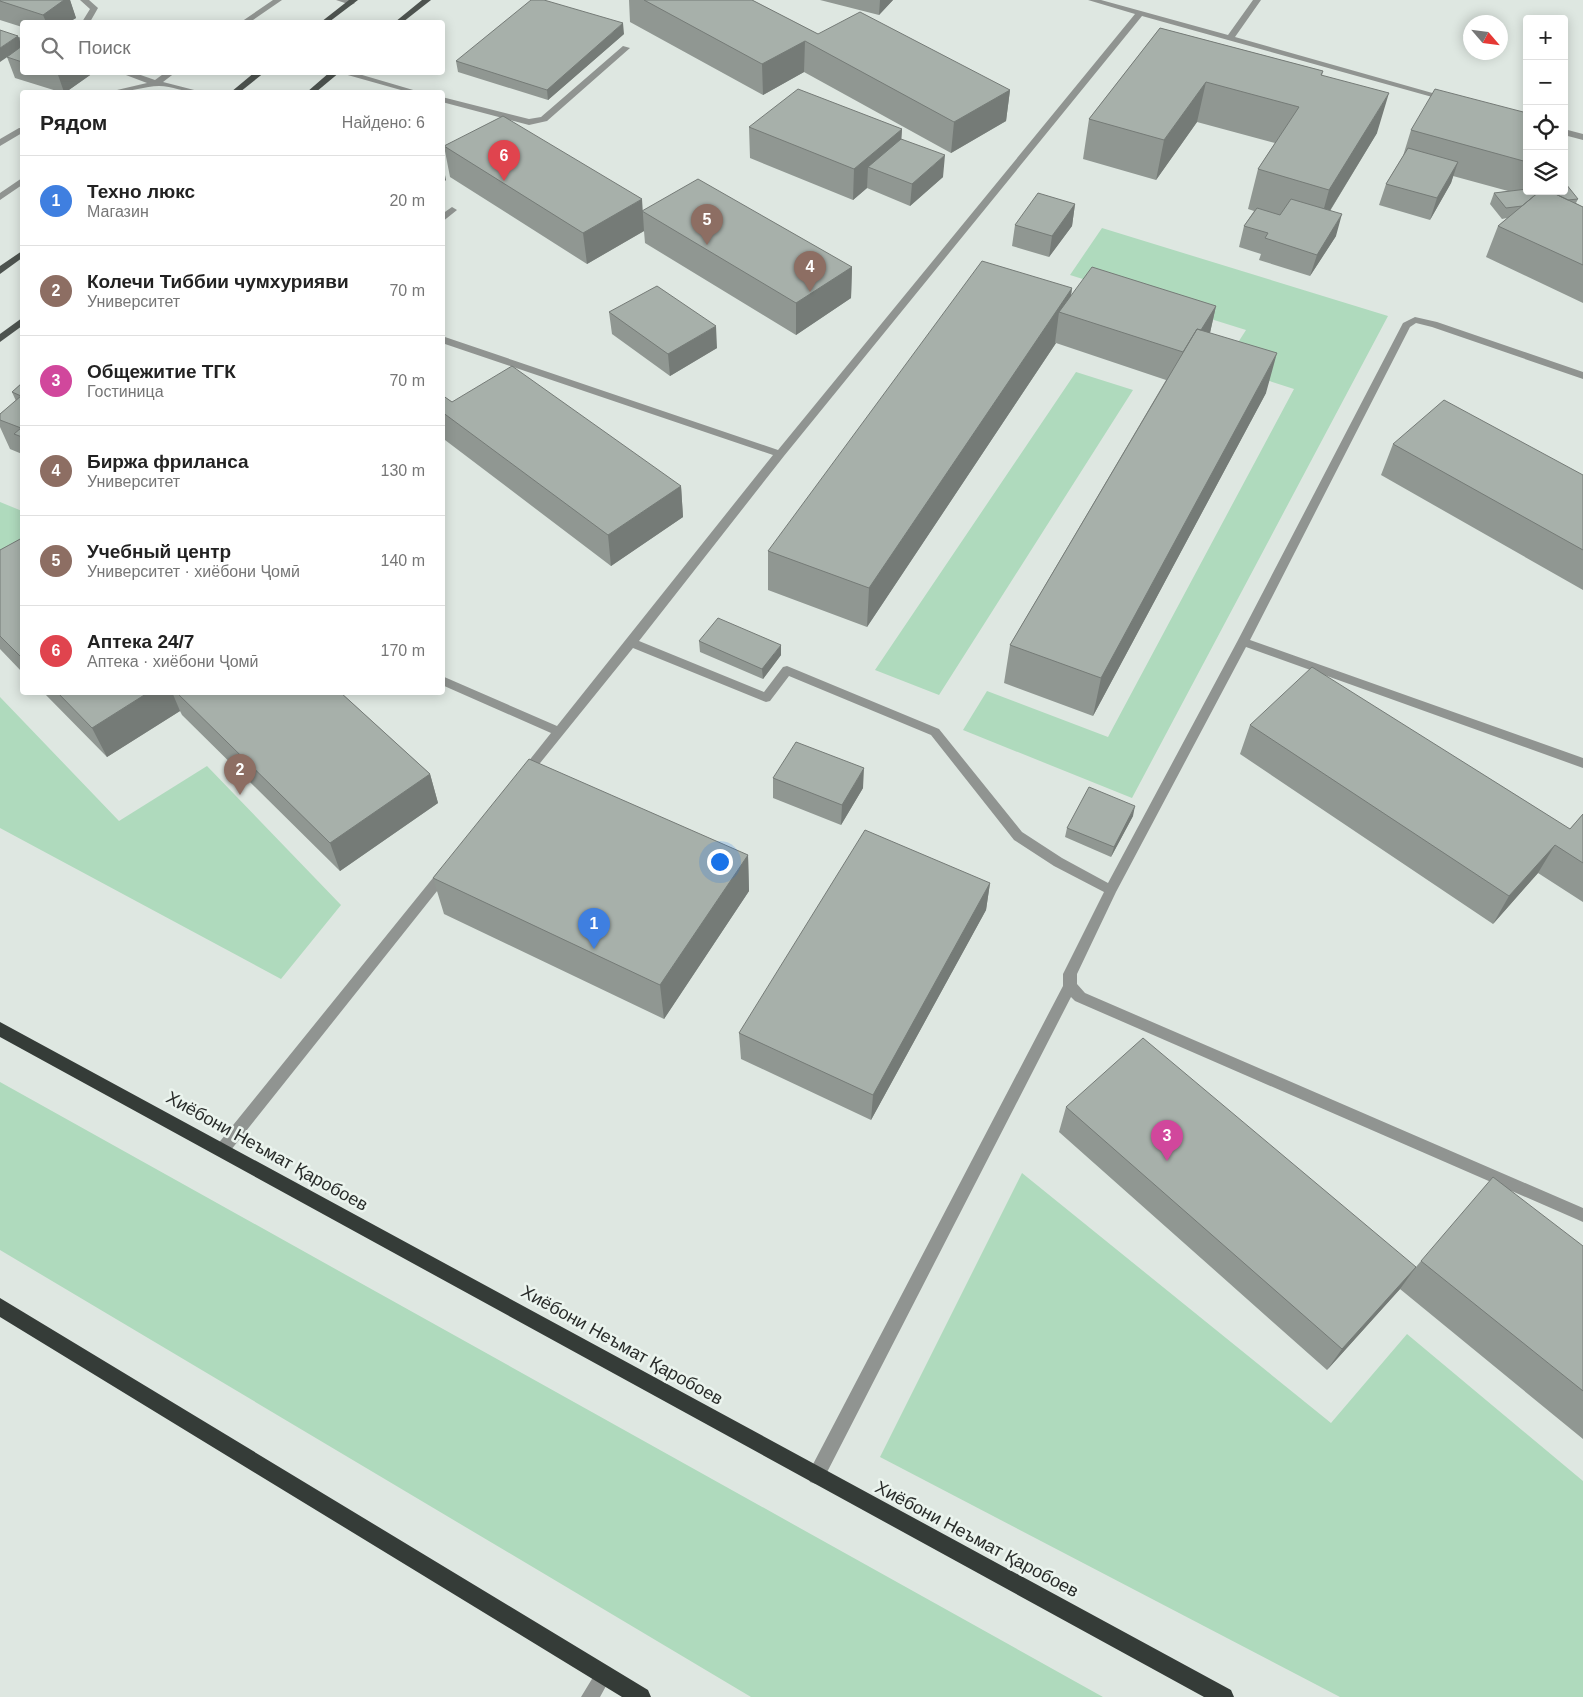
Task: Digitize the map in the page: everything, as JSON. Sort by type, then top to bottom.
[{"type":"highway","name":"Хиёбони Неъмат Қаробоев","points":[[0,1029],[1224,1697]]},
{"type":"highway","points":[[0,1307],[641,1697]]},
{"type":"main road","points":[[402,20],[427,0]]},
{"type":"main road","points":[[328,20],[352,1]]},
{"type":"main road","points":[[238,90],[257,75]]},
{"type":"main road","points":[[314,90],[332,75]]},
{"type":"main road","points":[[0,271],[20,256]]},
{"type":"main road","points":[[0,339],[20,323]]},
{"type":"street","points":[[84,0],[94,8],[87,20]]},
{"type":"street","points":[[248,20],[278,0]]},
{"type":"street","points":[[340,0],[352,1]]},
{"type":"street","points":[[1092,0],[1450,99]]},
{"type":"street","points":[[1231,37],[1257,0]]},
{"type":"street","points":[[516,785],[780,454],[1140,13]]},
{"type":"street","points":[[0,34],[20,40]]},
{"type":"street","points":[[445,100],[529,122],[544,119],[626,48]]},
{"type":"street","points":[[131,75],[189,90]]},
{"type":"street","points":[[146,90],[168,75]]},
{"type":"street","points":[[352,75],[408,90]]},
{"type":"street","points":[[128,90],[156,83]]},
{"type":"street","points":[[0,143],[20,131]]},
{"type":"street","points":[[1568,133],[1583,137]]},
{"type":"street","points":[[0,197],[20,182]]},
{"type":"street","points":[[445,216],[452,210]]},
{"type":"street","points":[[816,1476],[1070,986],[1070,974],[1111,890],[1243,642],[1406,325],[1415,320],[1434,324],[1583,376]]},
{"type":"street","points":[[445,340],[780,454]]},
{"type":"street","points":[[631,642],[766,698],[787,670],[935,732],[1018,836],[1058,862],[1111,890]]},
{"type":"street","points":[[1243,642],[1583,763]]},
{"type":"street","points":[[445,681],[559,732]]},
{"type":"street","points":[[222,1150],[455,860]]},
{"type":"street","points":[[1070,986],[1080,997],[1583,1215]]},
{"type":"street","points":[[590,1697],[604,1674]]},
{"type":"green space","points":[[1102,228],[1388,316],[1132,798],[963,730],[987,691],[1108,737],[1294,389],[1223,366],[1246,330],[1070,275]]},
{"type":"green space","points":[[1076,372],[1133,390],[939,695],[875,670]]},
{"type":"green space","points":[[0,502],[20,510],[20,566],[0,577]]},
{"type":"green space","points":[[0,697],[119,821],[207,766],[341,905],[281,979],[0,828]]},
{"type":"green space","points":[[0,1082],[1103,1697],[751,1697],[0,1250]]},
{"type":"green space","points":[[1022,1173],[1331,1423],[1407,1334],[1583,1481],[1583,1697],[1340,1697],[880,1457]]},
{"type":"building","points":[[0,0],[64,0],[43,15]]},
{"type":"building","points":[[531,0],[544,0],[623,23],[547,90],[456,61]]},
{"type":"building","points":[[644,0],[752,0],[818,34],[860,12],[1010,90],[954,122],[805,41],[762,64]]},
{"type":"building","points":[[1160,28],[1323,71],[1321,75],[1389,93],[1329,190],[1258,169],[1299,107],[1206,82],[1164,140],[1089,119]]},
{"type":"building","points":[[0,30],[18,36],[0,48]]},
{"type":"building","points":[[20,47],[20,61],[7,57]]},
{"type":"building","points":[[798,89],[902,129],[854,169],[749,127]]},
{"type":"building","points":[[1435,89],[1523,112],[1523,161],[1411,130]]},
{"type":"building","points":[[503,116],[642,199],[583,233],[445,145]]},
{"type":"building","points":[[901,139],[945,155],[912,184],[868,167]]},
{"type":"building","points":[[1408,148],[1458,162],[1437,198],[1386,184]]},
{"type":"building","points":[[698,179],[852,267],[796,303],[642,211]]},
{"type":"building","points":[[1568,186],[1578,199],[1568,200],[1557,195],[1568,195]]},
{"type":"building","points":[[1523,189],[1523,195],[1535,195],[1522,206],[1506,208],[1494,193]]},
{"type":"building","points":[[1038,193],[1075,204],[1052,236],[1015,225]]},
{"type":"building","points":[[1535,195],[1558,195],[1583,207],[1583,265],[1498,226]]},
{"type":"building","points":[[1291,199],[1342,214],[1317,255],[1265,238],[1268,233],[1244,226],[1257,208],[1280,215]]},
{"type":"building","points":[[982,261],[1072,288],[869,588],[768,551]]},
{"type":"building","points":[[1092,267],[1216,306],[1201,330],[1197,329],[1183,352],[1059,312]]},
{"type":"building","points":[[657,286],[716,326],[668,354],[609,312]]},
{"type":"building","points":[[1197,329],[1277,353],[1101,678],[1010,645]]},
{"type":"building","points":[[512,366],[681,486],[608,535],[445,414],[445,397],[452,402]]},
{"type":"building","points":[[20,385],[20,396],[12,392]]},
{"type":"building","points":[[20,397],[20,428],[0,420],[0,414]]},
{"type":"building","points":[[1444,400],[1583,475],[1583,550],[1393,444]]},
{"type":"building","points":[[20,429],[20,436],[14,434]]},
{"type":"building","points":[[20,539],[20,656],[0,636],[0,550]]},
{"type":"building","points":[[718,618],[781,645],[762,669],[699,641]]},
{"type":"building","points":[[1312,667],[1570,829],[1583,814],[1583,863],[1555,845],[1509,896],[1250,725]]},
{"type":"building","points":[[60,695],[144,695],[92,728]]},
{"type":"building","points":[[179,695],[343,695],[430,774],[330,843]]},
{"type":"building","points":[[796,742],[864,768],[842,805],[773,778]]},
{"type":"building","points":[[529,759],[748,855],[660,985],[433,878]]},
{"type":"building","points":[[1089,787],[1135,806],[1114,847],[1067,828]]},
{"type":"building","points":[[865,830],[990,883],[873,1095],[739,1033]]},
{"type":"building","points":[[1143,1038],[1416,1267],[1342,1349],[1066,1107]]},
{"type":"building","points":[[1493,1177],[1583,1246],[1583,1391],[1421,1261]]},
{"type":"place","name":"Аптека 24/7","points":[[504,181]]},
{"type":"place","name":"Учебный центр","points":[[707,245]]},
{"type":"place","name":"Биржа фриланса","points":[[810,292]]},
{"type":"place","name":"Колечи Тиббии чумхурияви","points":[[240,795]]},
{"type":"place","name":"Техно люкс","points":[[594,949]]},
{"type":"place","name":"Общежитие ТГК","points":[[1167,1161]]}]
